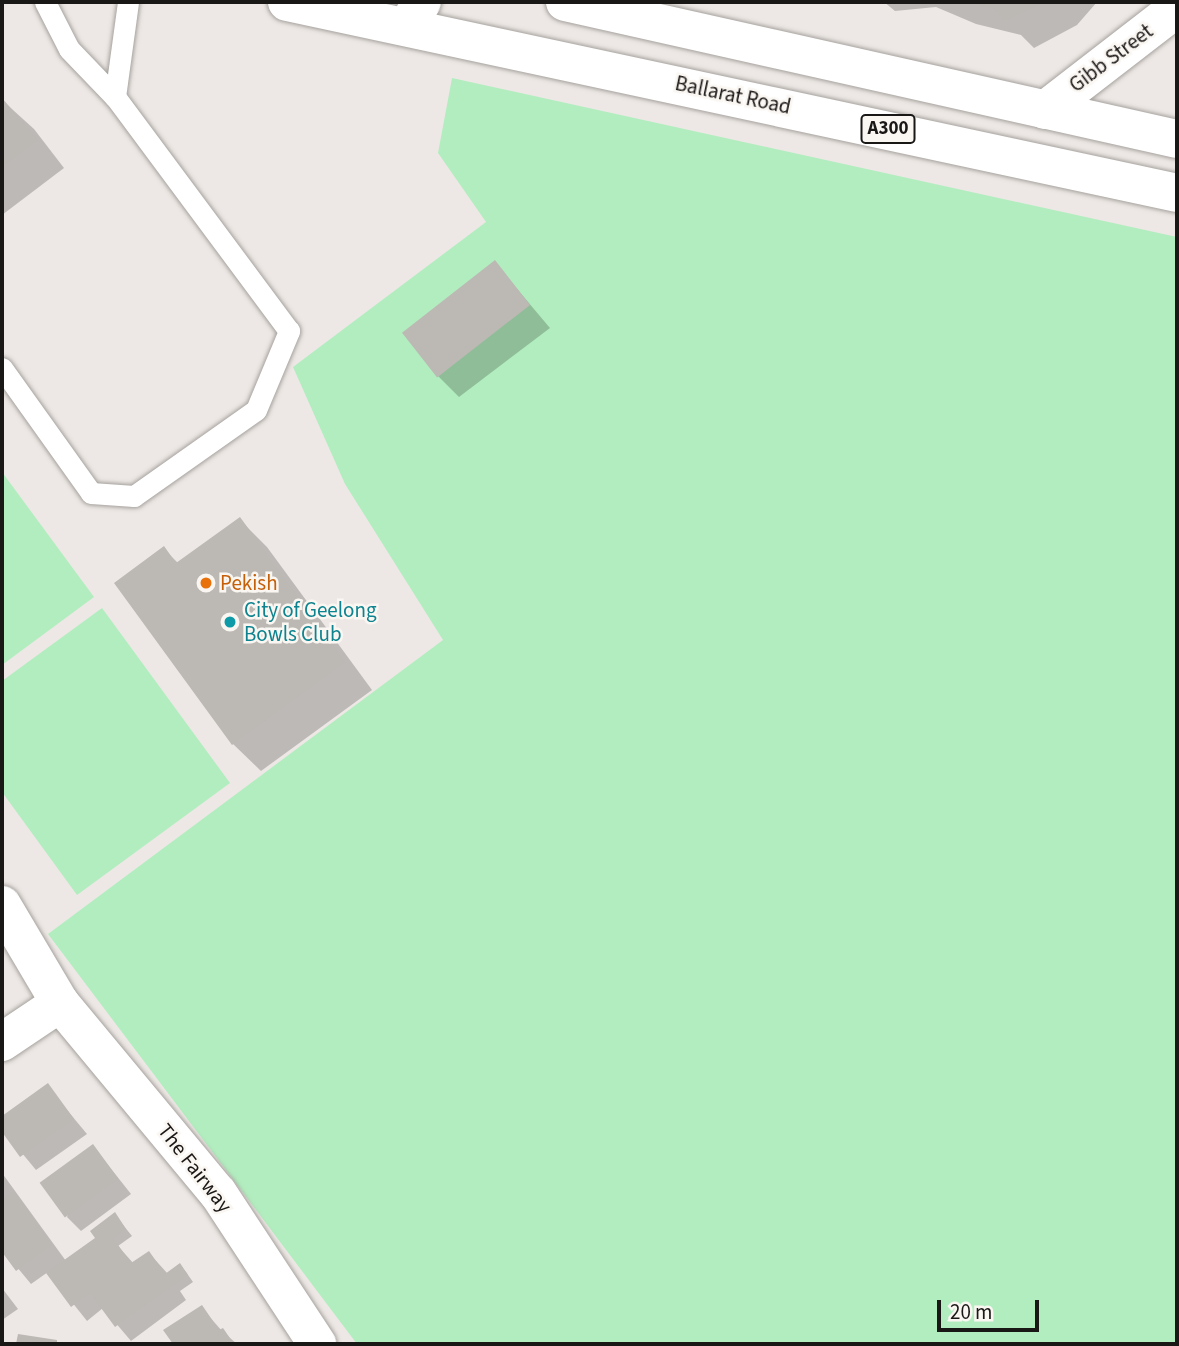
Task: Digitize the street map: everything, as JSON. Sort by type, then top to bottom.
[{"type":"main road","name":"Ballarat Road","points":[[287,2],[415,14],[1177,192]]},
{"type":"main road","points":[[565,2],[1177,139]]},
{"type":"main road","name":"Gibb Street","points":[[1045,110],[1177,8]]},
{"type":"main road","name":"The Fairway","points":[[2,905],[60,1003],[218,1193],[317,1344]]},
{"type":"main road","points":[[2,1042],[60,1003]]},
{"type":"lane","points":[[2,368],[91,492],[134,496],[256,410],[289,331],[115,97],[69,49],[45,2]]},
{"type":"lane","points":[[115,97],[128,2]]},
{"type":"green space","points":[[452,78],[1177,237],[1177,1344],[357,1344],[48,934],[443,640],[345,484],[293,367],[486,222],[438,153]]},
{"type":"green space","points":[[2,472],[94,597],[2,665]]},
{"type":"green space","points":[[102,608],[230,783],[77,895],[2,792],[2,681]]},
{"type":"building","points":[[964,2],[1045,2],[1004,21],[995,9]]},
{"type":"building","points":[[2,98],[38,140],[2,167]]},
{"type":"building","points":[[495,260],[530,305],[437,378],[402,333]]},
{"type":"building","name":"City of Geelong Bowls Club","points":[[240,517],[345,662],[232,745],[114,583],[164,546],[176,563]]},
{"type":"building","points":[[48,1083],[74,1119],[20,1157],[2,1132],[2,1116]]},
{"type":"building","points":[[93,1144],[118,1179],[65,1218],[40,1183]]},
{"type":"building","points":[[14,1191],[52,1245],[16,1271],[2,1252],[2,1200]]},
{"type":"building","points":[[115,1212],[126,1229],[113,1238],[131,1263],[149,1251],[165,1274],[180,1263],[188,1275],[115,1327],[90,1293],[71,1307],[46,1273],[95,1238],[90,1231]]},
{"type":"building","points":[[202,1305],[219,1330],[223,1328],[234,1344],[173,1344],[163,1330]]},
{"type":"building","points":[[18,1334],[57,1340],[57,1344],[16,1344]]},
{"type":"place","name":"Pekish","points":[[206,583]]},
{"type":"place","name":"City of Geelong Bowls Club","points":[[230,622]]}]
